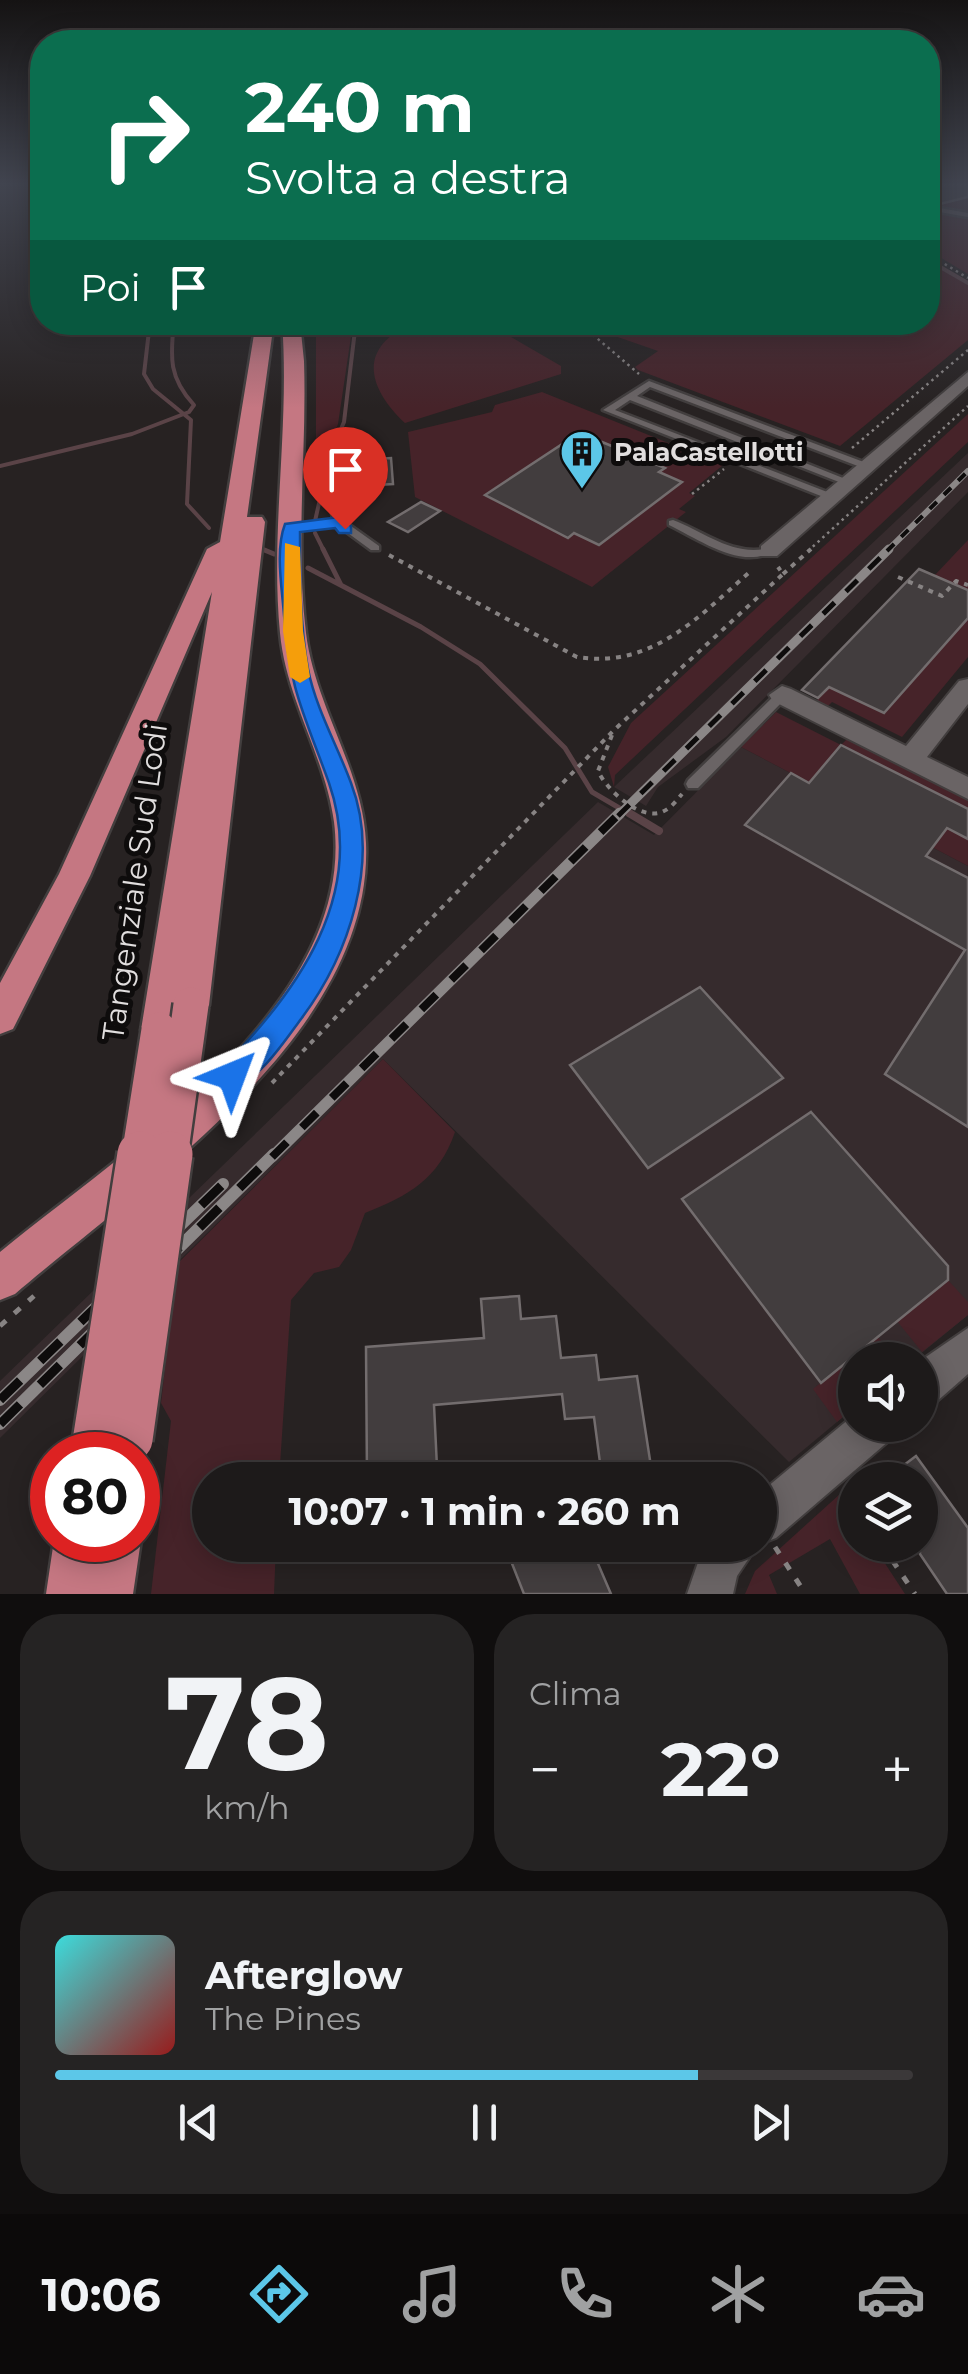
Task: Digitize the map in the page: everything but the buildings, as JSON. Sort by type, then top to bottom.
[{"type":"highway","name":"Tangenziale Sud Lodi","points":[[175,1018],[235,514],[262,335]]},
{"type":"highway","name":"Tangenziale Sud Lodi","points":[[118,1432],[175,1018],[278,335]]},
{"type":"highway","points":[[0,1279],[211,1098],[276,1031],[311,986],[330,942],[352,862],[350,822],[341,786],[308,707],[298,668],[292,528],[291,335]]},
{"type":"highway","points":[[0,1018],[74,876],[235,514]]},
{"type":"highway","points":[[71,1594],[76,1562]]},
{"type":"highway","points":[[108,1594],[113,1562]]},
{"type":"street","points":[[770,551],[968,377]]},
{"type":"street","points":[[910,760],[968,687]]},
{"type":"street","points":[[782,695],[968,789]]},
{"type":"street","points":[[938,1373],[968,1348]]},
{"type":"street","points":[[777,1514],[857,1442]]},
{"type":"street","points":[[710,1594],[720,1562]]},
{"type":"lane","points":[[831,497],[608,410],[649,384],[866,466]]},
{"type":"lane","points":[[629,396],[848,482]]},
{"type":"lane","points":[[339,522],[336,506],[348,468]]},
{"type":"lane","points":[[292,528],[339,522],[376,548]]},
{"type":"lane","points":[[673,523],[740,552],[759,555],[770,551]]},
{"type":"lane","points":[[693,784],[782,695]]},
{"type":"path","points":[[940,261],[968,278]]},
{"type":"path","points":[[593,335],[649,384]]},
{"type":"path","points":[[570,774],[968,406]]},
{"type":"path","points":[[692,494],[736,460]]},
{"type":"path","points":[[376,548],[577,657],[602,664],[640,657],[664,644],[770,551],[784,574]]},
{"type":"path","points":[[898,577],[942,596],[956,581],[968,585]]},
{"type":"path","points":[[613,731],[598,770],[607,791],[653,814],[666,810],[693,784]]},
{"type":"path","points":[[777,1561],[806,1594]]},
{"type":"path","points":[[893,1562],[915,1594]]},
{"type":"shaded area","points":[[944,259],[968,259],[968,274]]},
{"type":"shaded area","points":[[940,269],[968,285],[968,340],[840,446],[635,367],[658,351],[612,335],[940,335]]},
{"type":"shaded area","points":[[316,335],[351,335],[338,424],[325,457],[316,457]]},
{"type":"shaded area","points":[[393,335],[508,335],[561,366],[561,374],[405,423],[382,395],[376,381],[376,355]]},
{"type":"shaded area","points":[[542,392],[723,465],[689,493],[695,496],[679,509],[686,512],[592,587],[415,497],[408,432],[492,412],[495,405]]},
{"type":"shaded area","points":[[968,414],[968,442],[615,775],[614,787],[608,767],[631,723]]},
{"type":"shaded area","points":[[968,453],[968,492],[726,737],[658,787],[646,806],[614,787]]},
{"type":"shaded area","points":[[968,540],[968,657],[902,737],[832,702],[825,709],[793,693],[817,700]]},
{"type":"shaded area","points":[[776,712],[841,745],[848,738],[968,799],[968,809],[842,745],[825,764],[968,839],[968,866],[741,747]]},
{"type":"shaded area","points":[[741,747],[968,866],[968,1315],[935,1342],[838,1342],[838,1421],[789,1462],[383,1059],[0,1438],[0,1381],[598,802],[654,835]]},
{"type":"shaded area","points":[[383,1059],[455,1132],[431,1174],[395,1200],[365,1213],[351,1250],[339,1267],[314,1273],[291,1300],[280,1462],[192,1462],[192,1562],[275,1562],[274,1594],[151,1594],[155,1562],[160,1562],[160,1516],[171,1421],[161,1403],[177,1264]]},
{"type":"shaded area","points":[[948,1280],[968,1302],[968,1315],[934,1342],[914,1342],[897,1321]]},
{"type":"shaded area","points":[[838,1369],[837,1422],[813,1389]]},
{"type":"shaded area","points":[[838,1496],[838,1554],[830,1539],[769,1575],[777,1594],[745,1594],[755,1571],[765,1562],[777,1562],[777,1551]]},
{"type":"shaded area","points":[[843,1562],[884,1562],[905,1594],[860,1594]]},
{"type":"waterway","points":[[940,267],[968,283]]},
{"type":"waterway","points":[[148,335],[144,374],[153,389],[184,414]]},
{"type":"waterway","points":[[173,335],[173,367],[180,386],[194,405],[184,414]]},
{"type":"waterway","points":[[315,521],[330,455],[344,422],[354,335]]},
{"type":"waterway","points":[[0,466],[132,434],[184,414]]},
{"type":"waterway","points":[[184,414],[191,420],[187,504],[209,528]]},
{"type":"waterway","points":[[315,533],[341,585]]},
{"type":"waterway","points":[[267,551],[262,549],[274,554]]},
{"type":"waterway","points":[[308,568],[421,627],[480,664],[565,748],[592,792],[633,816]]},
{"type":"waterway","points":[[629,813],[659,831]]},
{"type":"railway","points":[[887,551],[968,471]]},
{"type":"railway","points":[[618,816],[889,549]]},
{"type":"railway","points":[[272,1157],[620,813]]},
{"type":"railway","points":[[0,1424],[274,1154]]},
{"type":"railway","points":[[0,1400],[223,1184]]},
{"type":"slow traffic","points":[[291,547],[293,631],[300,677]]},
{"type":"place","name":"PalaCastellotti","points":[[582,490]]},
{"type":"route","points":[[232,1076],[276,1031],[311,986],[344,904],[352,862],[350,822],[341,786],[308,707],[298,668],[291,576],[292,528],[339,522],[345,529]]}]
